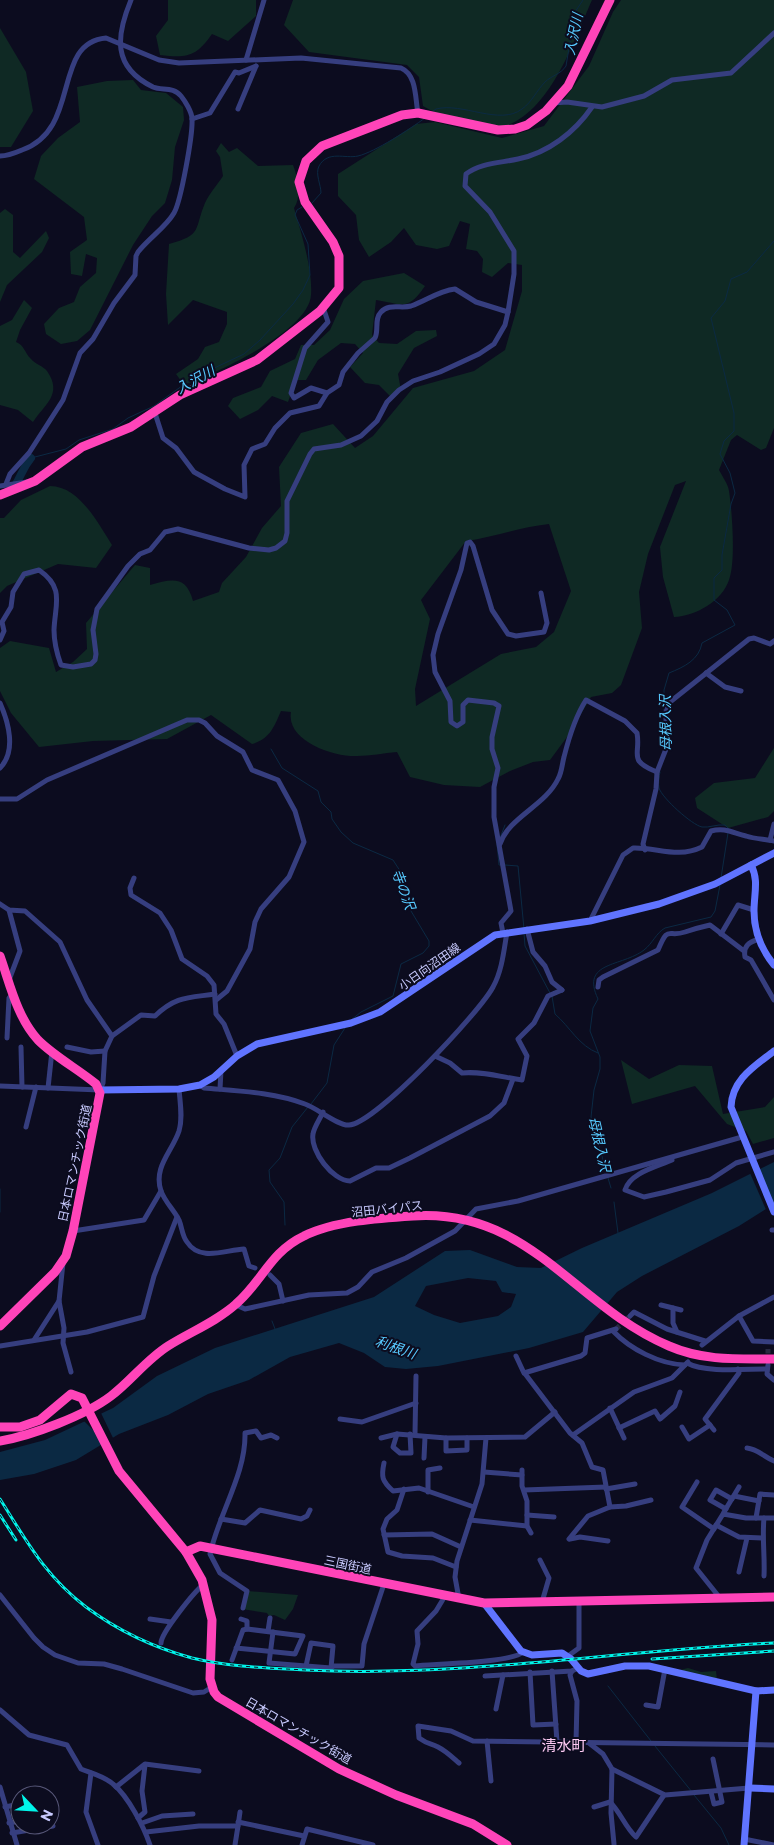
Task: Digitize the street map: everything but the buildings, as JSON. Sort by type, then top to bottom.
[{"type":"highway","points":[[0,495],[12,492],[35,481],[82,448],[131,427],[154,410],[180,395],[257,360],[323,307],[339,288],[339,256],[333,242],[304,202],[299,182],[303,168],[311,156],[322,146],[402,116],[418,113],[498,130],[515,129],[538,118],[553,103],[575,75],[610,0]]},
{"type":"highway","name":"日本ロマンチック街道","points":[[0,956],[28,1028],[39,1041],[92,1081],[100,1090],[97,1118],[73,1231],[63,1260],[54,1272],[0,1326]]},
{"type":"highway","name":"沼田バイパス","points":[[91,1414],[168,1346],[236,1305],[280,1250],[306,1234],[351,1223],[413,1216],[461,1219],[493,1228],[520,1241],[655,1339],[691,1354],[769,1365]]},
{"type":"highway","points":[[0,1427],[20,1427],[40,1420],[71,1394],[82,1398],[119,1471],[186,1552],[204,1584],[212,1620],[210,1654],[212,1687]]},
{"type":"highway","points":[[0,1441],[91,1414]]},
{"type":"highway","name":"三国街道","points":[[186,1552],[197,1546],[211,1548],[484,1603],[774,1597]]},
{"type":"highway","name":"日本ロマンチック街道","points":[[212,1687],[223,1700],[340,1769],[396,1795],[473,1824],[507,1845]]},
{"type":"main road","name":"小日向沼田線","points":[[100,1090],[179,1089],[200,1085],[237,1056],[264,1041],[351,1023],[380,1012],[482,942],[505,933],[590,921],[686,896],[715,884],[774,853]]},
{"type":"main road","points":[[751,865],[756,877],[754,910],[759,939],[774,965]]},
{"type":"main road","points":[[774,1051],[741,1078],[733,1093],[732,1113],[774,1212]]},
{"type":"main road","points":[[484,1603],[523,1652],[532,1655],[562,1653],[568,1656],[575,1670],[592,1674],[625,1666],[649,1666],[665,1668],[756,1691],[774,1690]]},
{"type":"main road","points":[[744,1842],[750,1788],[756,1691]]},
{"type":"main road","points":[[750,1788],[774,1789]]},
{"type":"street","points":[[5,485],[10,474],[29,453],[63,400],[80,353],[92,339],[134,275],[138,252],[176,210],[182,186],[192,119],[187,106],[175,90],[152,86],[132,73],[123,60],[120,44],[123,20],[131,0]]},
{"type":"street","points":[[246,60],[264,0]]},
{"type":"street","points":[[553,103],[567,102],[602,107],[644,96],[672,80],[731,73],[774,33]]},
{"type":"street","points":[[0,156],[29,148],[44,139],[59,116],[68,73],[84,48],[100,39],[106,38],[159,60],[178,63],[301,58],[401,68],[408,72],[413,81],[418,113]]},
{"type":"street","points":[[238,109],[259,59]]},
{"type":"street","points":[[192,119],[210,113],[235,72],[239,73],[256,66]]},
{"type":"street","points":[[0,640],[4,631],[2,622],[10,607],[13,592],[24,574],[39,570],[48,576],[56,588],[57,603],[54,631],[57,653],[61,665],[72,667],[91,664],[95,660],[93,630],[97,609],[128,566],[140,554],[150,550],[165,532],[178,529],[249,548],[268,550],[276,548],[285,541],[288,501],[310,454],[318,448],[341,445],[361,436],[377,421],[387,402],[398,390],[413,381],[440,372],[478,354],[494,344],[505,325],[514,274],[514,251],[490,212],[468,191],[465,186],[465,177],[471,170],[482,166],[528,157],[542,150],[569,133],[592,107]]},
{"type":"street","points":[[154,410],[163,438],[176,448],[194,472],[225,489],[245,497],[244,465],[252,449],[265,444],[282,419],[296,411],[319,406],[327,393],[339,386],[343,372],[358,353],[375,338],[378,315],[386,308],[411,306],[440,292],[455,289],[476,302],[508,312]]},
{"type":"street","points":[[323,307],[328,322],[305,348],[291,393],[294,398],[311,388],[327,393]]},
{"type":"street","points":[[5,485],[35,481]]},
{"type":"street","points":[[200,1085],[204,1088],[254,1092],[304,1104],[323,1112],[340,1123],[349,1125],[361,1121],[396,1093],[435,1056],[474,1013],[493,988],[505,933],[501,923],[511,911],[494,817],[494,787],[498,768],[492,750],[492,737],[499,706],[494,703],[468,700],[462,705],[463,722],[457,726],[451,722],[450,701],[435,672],[432,655],[461,570],[467,543],[470,542],[473,546],[492,610],[508,634],[516,636],[544,632],[547,623],[541,593]]},
{"type":"street","points":[[644,850],[643,844],[656,789],[657,772],[666,749],[666,712],[670,702],[749,638],[770,644],[774,641]]},
{"type":"street","points":[[706,673],[725,686],[741,691]]},
{"type":"street","points":[[500,846],[503,837],[512,826],[539,804],[558,780],[577,713],[586,700],[625,721],[637,733],[635,752],[638,760],[647,768],[657,772]]},
{"type":"street","points":[[0,703],[7,718],[10,746],[0,768]]},
{"type":"street","points":[[0,799],[17,799],[47,780],[187,720],[199,720],[205,723],[218,736],[243,752],[252,770],[278,780],[295,811],[304,842],[289,877],[261,909],[255,922],[250,949],[227,991],[216,1000]]},
{"type":"street","points":[[590,921],[590,916],[624,855],[633,848],[682,852],[695,850],[702,847],[711,831],[717,829],[727,829],[746,836],[772,840],[774,824]]},
{"type":"street","points":[[134,878],[130,892],[165,918],[182,959],[207,976],[214,985],[216,1014],[224,1024],[237,1056]]},
{"type":"street","points":[[0,904],[9,910],[25,911],[60,942],[87,1000],[112,1036]]},
{"type":"street","points":[[721,934],[738,905],[754,910]]},
{"type":"street","points":[[9,910],[20,951],[9,981]]},
{"type":"street","points":[[598,987],[598,980],[603,976],[658,950],[664,937],[670,932],[685,932],[691,928],[710,925],[744,951]]},
{"type":"street","points":[[435,1056],[450,1063],[462,1073],[479,1071],[496,1077],[522,1080],[525,1076],[527,1056],[519,1043],[519,1036],[534,1023],[548,996],[562,990],[552,982],[545,966],[533,952],[527,929]]},
{"type":"street","points":[[759,939],[749,942],[744,951],[745,957],[751,960],[774,1000]]},
{"type":"street","points":[[6,1038],[9,998],[13,993]]},
{"type":"street","points":[[0,1086],[100,1090],[103,1083],[105,1051],[112,1036],[141,1015],[155,1016],[169,1003],[215,994]]},
{"type":"street","points":[[67,1046],[91,1052],[105,1051]]},
{"type":"street","points":[[21,1047],[22,1087]]},
{"type":"street","points":[[48,1088],[52,1050]]},
{"type":"street","points":[[220,1089],[221,1070]]},
{"type":"street","points":[[323,1112],[313,1134],[316,1150],[327,1167],[339,1178],[350,1181],[376,1168],[389,1168],[416,1156],[490,1116],[504,1103],[513,1079]]},
{"type":"street","points":[[26,1127],[36,1087]]},
{"type":"street","points":[[179,1089],[181,1122],[159,1172],[161,1191],[177,1217],[186,1242],[191,1247],[201,1253],[212,1254],[244,1249],[249,1266],[255,1268]]},
{"type":"street","points":[[236,1305],[245,1309],[309,1294],[347,1293],[354,1290],[372,1272],[406,1258],[455,1231],[476,1209],[518,1201],[742,1137]]},
{"type":"street","points":[[687,1153],[638,1175],[627,1182],[625,1190],[644,1197],[666,1192],[710,1180],[736,1163],[774,1152]]},
{"type":"street","points":[[73,1231],[144,1220],[161,1191]]},
{"type":"street","points":[[0,1346],[63,1336],[143,1317],[154,1276],[177,1217]]},
{"type":"street","points":[[63,1260],[59,1301],[63,1343],[71,1372]]},
{"type":"street","points":[[270,1275],[279,1284],[283,1301]]},
{"type":"street","points":[[627,1318],[634,1312],[703,1343],[739,1316],[774,1297]]},
{"type":"street","points":[[34,1340],[59,1301]]},
{"type":"street","points":[[661,1304],[682,1310]]},
{"type":"street","points":[[673,1308],[672,1323],[677,1332]]},
{"type":"street","points":[[739,1316],[753,1342],[772,1342],[768,1349]]},
{"type":"street","points":[[524,1372],[581,1356],[585,1353],[588,1338],[614,1330],[634,1348],[649,1355],[693,1366],[738,1369],[769,1365],[767,1374],[774,1380]]},
{"type":"street","points":[[516,1356],[524,1372],[554,1412],[582,1444],[592,1467],[602,1470],[610,1507]]},
{"type":"street","points":[[574,1435],[610,1408],[646,1386],[672,1378],[686,1363]]},
{"type":"street","points":[[682,1427],[689,1439],[712,1428],[705,1419],[739,1373],[738,1369]]},
{"type":"street","points":[[398,1434],[393,1447],[400,1453],[410,1453],[416,1403],[416,1376]]},
{"type":"street","points":[[619,1428],[655,1411],[660,1419],[675,1406],[680,1392]]},
{"type":"street","points":[[340,1419],[362,1422],[416,1403]]},
{"type":"street","points":[[610,1408],[624,1438]]},
{"type":"street","points":[[380,1438],[398,1434],[412,1434],[425,1438],[525,1437],[554,1412]]},
{"type":"street","points":[[243,1608],[247,1590],[220,1573],[210,1556],[211,1548],[242,1466],[245,1433],[256,1431],[261,1438],[271,1435],[277,1438]]},
{"type":"street","points":[[424,1458],[425,1438]]},
{"type":"street","points":[[446,1438],[446,1451],[467,1450],[467,1438]]},
{"type":"street","points":[[459,1599],[455,1577],[456,1567],[484,1472],[486,1438]]},
{"type":"street","points":[[747,1448],[761,1453],[774,1462]]},
{"type":"street","points":[[384,1463],[381,1476],[383,1482],[393,1491],[419,1488],[474,1507]]},
{"type":"street","points":[[428,1492],[428,1470],[440,1468]]},
{"type":"street","points":[[484,1472],[522,1472],[524,1490],[528,1501],[527,1526],[531,1533]]},
{"type":"street","points":[[697,1482],[682,1507],[715,1527],[739,1537],[762,1538]]},
{"type":"street","points":[[524,1490],[606,1488],[635,1484]]},
{"type":"street","points":[[720,1598],[696,1568],[715,1527],[739,1487]]},
{"type":"street","points":[[404,1489],[397,1510],[387,1519],[383,1529],[386,1549],[390,1554],[433,1558],[456,1567]]},
{"type":"street","points":[[759,1501],[733,1497],[716,1490],[710,1500],[724,1512],[756,1518],[774,1518]]},
{"type":"street","points":[[756,1518],[760,1494],[774,1495]]},
{"type":"street","points":[[608,1541],[580,1537],[570,1539],[588,1516],[610,1507],[626,1506],[651,1500]]},
{"type":"street","points":[[221,1519],[245,1523],[260,1510],[301,1520],[307,1516],[310,1510]]},
{"type":"street","points":[[527,1515],[554,1517]]},
{"type":"street","points":[[764,1518],[762,1538],[765,1554],[764,1576]]},
{"type":"street","points":[[470,1520],[527,1526]]},
{"type":"street","points":[[384,1535],[432,1534],[461,1547]]},
{"type":"street","points":[[739,1572],[747,1538]]},
{"type":"street","points":[[540,1560],[549,1578],[542,1602]]},
{"type":"street","points":[[161,1643],[161,1638],[171,1622],[204,1584]]},
{"type":"street","points":[[270,1618],[268,1663],[331,1668],[362,1666],[364,1644],[384,1584]]},
{"type":"street","points":[[0,1595],[43,1647],[67,1660],[122,1669],[193,1693],[204,1692],[212,1687]]},
{"type":"street","points":[[445,1596],[436,1611],[417,1631],[418,1642],[413,1664],[415,1666],[501,1659],[517,1656],[523,1652]]},
{"type":"street","points":[[568,1656],[579,1648],[579,1602]]},
{"type":"street","points":[[150,1618],[171,1622]]},
{"type":"street","points":[[241,1619],[247,1621],[247,1629]]},
{"type":"street","points":[[232,1660],[243,1630],[247,1629],[303,1636],[292,1665]]},
{"type":"street","points":[[306,1666],[311,1643],[333,1646],[331,1668]]},
{"type":"street","points":[[236,1648],[295,1654]]},
{"type":"street","points":[[646,1705],[658,1707],[665,1668]]},
{"type":"street","points":[[485,1676],[575,1670]]},
{"type":"street","points":[[575,1670],[570,1675],[577,1701],[576,1742]]},
{"type":"street","points":[[552,1671],[557,1742]]},
{"type":"street","points":[[530,1672],[533,1725],[556,1724]]},
{"type":"street","points":[[496,1709],[503,1675]]},
{"type":"street","points":[[0,1710],[29,1735],[67,1745],[80,1769],[108,1780],[116,1787],[142,1823],[150,1845]]},
{"type":"street","points":[[459,1763],[438,1746],[428,1745],[420,1738],[418,1726],[451,1732],[464,1739],[487,1741],[774,1745]]},
{"type":"street","points":[[487,1741],[491,1781]]},
{"type":"street","points":[[588,1743],[603,1754],[612,1769],[614,1844]]},
{"type":"street","points":[[710,1792],[714,1804],[722,1802],[713,1759]]},
{"type":"street","points":[[116,1787],[145,1764],[199,1771]]},
{"type":"street","points":[[138,1818],[145,1812],[142,1791],[145,1764]]},
{"type":"street","points":[[612,1769],[664,1794],[750,1788]]},
{"type":"street","points":[[91,1773],[86,1812],[98,1845]]},
{"type":"street","points":[[0,1787],[10,1826]]},
{"type":"street","points":[[594,1807],[610,1802],[623,1818],[627,1829],[636,1838],[664,1794]]},
{"type":"street","points":[[5,1807],[10,1806]]},
{"type":"street","points":[[235,1845],[240,1812]]},
{"type":"street","points":[[142,1823],[162,1816],[193,1814]]},
{"type":"street","points":[[146,1832],[238,1824],[304,1836]]},
{"type":"street","points":[[302,1845],[307,1829],[373,1845]]},
{"type":"street","points":[[744,1842],[774,1845]]},
{"type":"green space","points":[[168,0],[256,0],[256,16],[228,41],[212,34],[196,52],[184,56],[160,55],[156,36],[168,20]]},
{"type":"green space","points":[[293,0],[592,0],[560,72],[549,89],[536,105],[522,117],[506,126],[499,127],[447,117],[423,106],[419,77],[407,65],[309,52],[284,25]]},
{"type":"green space","points":[[621,0],[774,0],[774,428],[766,448],[761,450],[737,435],[731,440],[719,470],[729,491],[733,536],[731,572],[726,588],[707,606],[691,614],[674,617],[663,577],[660,547],[686,481],[675,485],[648,554],[639,592],[642,628],[621,685],[612,693],[591,697],[570,733],[550,760],[533,762],[510,771],[480,787],[444,785],[410,777],[397,752],[367,756],[347,756],[325,750],[304,739],[296,731],[291,722],[291,712],[281,711],[267,736],[252,744],[211,715],[167,739],[93,741],[39,747],[11,713],[0,691],[0,648],[10,641],[49,648],[56,672],[73,662],[87,649],[86,623],[135,565],[150,568],[150,585],[165,581],[182,583],[190,593],[193,601],[219,592],[222,583],[246,557],[262,528],[281,506],[279,467],[301,433],[333,424],[355,448],[373,436],[413,388],[474,371],[505,350],[522,291],[522,265],[508,263],[492,277],[482,272],[483,259],[477,251],[466,249],[470,224],[460,221],[449,246],[437,249],[416,245],[404,228],[391,242],[369,257],[359,240],[356,215],[338,196],[338,174],[416,124],[435,122],[502,138],[544,126],[589,66],[613,12]],"holes":[[[549,524],[571,591],[554,632],[536,647],[501,654],[416,706],[415,689],[430,619],[421,600],[466,541]]]},
{"type":"green space","points":[[0,28],[26,72],[33,111],[11,147],[0,147]]},
{"type":"green space","points":[[133,80],[141,90],[166,93],[183,107],[184,120],[175,147],[172,180],[165,203],[152,216],[133,245],[90,330],[77,341],[61,344],[46,334],[44,324],[59,308],[74,302],[80,287],[96,273],[97,258],[86,254],[82,276],[71,274],[70,252],[87,240],[84,217],[34,179],[41,156],[58,138],[80,122],[77,87],[107,81]]},
{"type":"green space","points":[[221,143],[229,152],[237,148],[258,166],[293,165],[298,181],[299,193],[294,208],[308,263],[311,295],[306,309],[295,323],[278,336],[237,361],[184,385],[176,374],[198,359],[205,347],[219,342],[227,324],[227,312],[193,300],[168,325],[166,294],[169,244],[180,241],[196,230],[207,200],[223,176],[220,157],[216,151]]},
{"type":"green space","points":[[5,209],[13,215],[13,252],[20,258],[46,231],[49,238],[42,252],[7,285],[0,302],[0,213]]},
{"type":"green space","points":[[404,273],[425,286],[414,300],[409,303],[399,304],[376,300],[372,335],[379,343],[397,344],[416,331],[436,330],[437,336],[414,348],[398,374],[401,390],[393,399],[379,385],[365,383],[350,367],[363,353],[355,344],[341,343],[318,360],[306,380],[296,380],[288,402],[272,396],[258,410],[240,419],[228,406],[233,398],[261,387],[270,371],[295,359],[301,345],[314,345],[330,330],[344,299],[363,281]]},
{"type":"green space","points":[[24,300],[32,308],[16,342],[21,345],[33,361],[47,371],[53,386],[53,392],[47,404],[33,422],[18,410],[0,405],[0,326],[12,320]]},
{"type":"green space","points":[[50,486],[70,492],[79,499],[87,507],[112,545],[96,568],[58,564],[7,586],[0,593],[0,518],[4,518],[21,500]]},
{"type":"green space","points":[[774,748],[774,811],[768,817],[728,828],[697,808],[695,798],[714,783],[755,778]]},
{"type":"green space","points":[[621,1060],[649,1079],[679,1065],[712,1066],[723,1114],[765,1107],[774,1097],[774,1138],[753,1144],[746,1131],[727,1124],[695,1086],[632,1104]]},
{"type":"green space","points":[[248,1591],[298,1595],[293,1609],[285,1620],[274,1615],[269,1616],[267,1613],[242,1609]]},
{"type":"green space","points":[[688,1668],[701,1672],[716,1671],[717,1680],[680,1670]]},
{"type":"water","name":"利根川","points":[[774,1162],[774,1204],[739,1226],[642,1276],[617,1292],[583,1332],[529,1348],[438,1366],[406,1369],[385,1367],[364,1353],[339,1343],[290,1357],[249,1380],[208,1394],[168,1415],[119,1434],[76,1460],[34,1474],[0,1480],[0,1452],[45,1440],[113,1408],[157,1376],[215,1348],[374,1297],[445,1251],[470,1250],[517,1267],[541,1268],[582,1248],[712,1193]],"holes":[[[468,1278],[496,1281],[502,1292],[516,1294],[511,1307],[498,1316],[460,1323],[434,1315],[415,1306],[426,1286]]]},
{"type":"pier","points":[[758,1168],[774,1207],[767,1212],[750,1173]]},
{"type":"pier","points":[[101,1413],[114,1440],[103,1447],[94,1431],[83,1420]]},
{"type":"waterway","name":"入沢川","points":[[433,111],[436,109],[457,108],[492,115],[503,115],[513,114],[522,109],[545,82],[566,66],[575,12],[583,0]]},
{"type":"waterway","name":"入沢川","points":[[312,203],[321,193],[318,169],[323,161],[337,156],[353,157],[365,154],[392,140],[425,118]]},
{"type":"waterway","name":"入沢川","points":[[31,458],[66,449],[79,440],[113,429],[128,418],[154,406],[193,378],[244,354],[260,340],[293,304],[303,290],[310,275],[308,244],[295,215],[297,210],[302,207]]},
{"type":"waterway","name":"母根入沢","points":[[664,711],[664,690],[669,673],[690,662],[698,654],[702,643],[735,625],[727,610],[714,600],[714,578],[722,570],[722,555],[731,504],[735,493],[730,473],[720,454],[724,441],[734,431],[734,413],[711,318],[725,301],[731,279],[747,272],[774,241]]},
{"type":"waterway","name":"入沢川","points":[[14,487],[31,458]]},
{"type":"waterway","name":"母根入沢","points":[[668,735],[669,726]]},
{"type":"waterway","name":"寺の沢","points":[[271,749],[282,768],[318,791],[321,802],[331,812],[332,819],[341,832],[353,843],[393,860],[402,874],[411,911],[429,941],[429,946],[423,953],[401,964],[393,996],[361,1012],[351,1020]]},
{"type":"waterway","name":"母根入沢","points":[[660,772],[659,788],[661,792],[685,816],[702,827],[725,825],[729,829]]},
{"type":"waterway","points":[[500,838],[505,825]]},
{"type":"waterway","name":"母根入沢","points":[[721,878],[728,833]]},
{"type":"waterway","points":[[497,844],[499,865],[501,865]]},
{"type":"waterway","points":[[505,865],[518,866],[524,929]]},
{"type":"waterway","name":"母根入沢","points":[[607,1174],[591,1117],[594,1090],[600,1069],[600,1057],[590,1031],[593,1008],[598,999],[594,987],[594,978],[599,971],[606,967],[644,950],[665,928],[711,917],[715,911],[720,885]]},
{"type":"waterway","points":[[524,933],[525,946],[550,993]]},
{"type":"waterway","points":[[552,996],[555,1014],[585,1046],[598,1053]]},
{"type":"waterway","name":"寺の沢","points":[[311,1104],[327,1083],[334,1045],[345,1028]]},
{"type":"waterway","name":"寺の沢","points":[[285,1225],[284,1202],[270,1182],[269,1170],[280,1158],[292,1127],[308,1107]]},
{"type":"waterway","name":"母根入沢","points":[[608,1178],[611,1188]]},
{"type":"waterway","name":"入沢川","points":[[0,1189],[0,1212]]},
{"type":"waterway","name":"母根入沢","points":[[614,1202],[618,1233]]},
{"type":"waterway","name":"寺の沢","points":[[272,1321],[275,1329]]},
{"type":"waterway","points":[[608,1686],[651,1741]]},
{"type":"waterway","points":[[655,1746],[692,1792]]},
{"type":"waterway","points":[[694,1795],[721,1828],[729,1845]]},
{"type":"tunnel","points":[[616,1329],[630,1316]]},
{"type":"tunnel","points":[[768,1349],[768,1361]]},
{"type":"railway","points":[[0,1499],[37,1557],[59,1583],[86,1607],[123,1631],[150,1644],[206,1661],[249,1667],[306,1670],[423,1670],[482,1667],[716,1646],[774,1643]]},
{"type":"railway","points":[[0,1515],[16,1540]]},
{"type":"railway","points":[[652,1659],[774,1651]]},
{"type":"district","name":"清水町","points":[[564,1745]]}]
